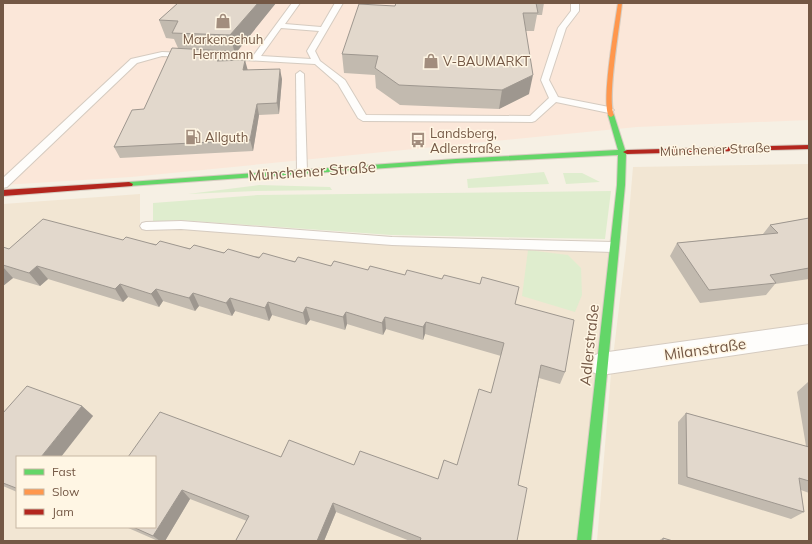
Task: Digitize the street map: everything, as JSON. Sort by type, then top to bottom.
[{"type":"main road","points":[[620,3],[609,93],[609,110],[622,152]]},
{"type":"main road","name":"Münchener Straße","points":[[3,193],[122,183],[456,161],[622,152],[809,147]]},
{"type":"main road","name":"Adlerstraße","points":[[584,541],[613,246],[621,185],[622,152]]},
{"type":"street","name":"Milanstraße","points":[[601,364],[809,334]]},
{"type":"lane","points":[[256,58],[296,3]]},
{"type":"lane","points":[[339,3],[311,51],[317,62],[342,82],[363,118],[532,119],[554,99]]},
{"type":"lane","points":[[554,99],[545,80],[562,28],[575,11],[575,3]]},
{"type":"lane","points":[[279,26],[323,29]]},
{"type":"lane","points":[[3,184],[134,61],[162,54],[317,62]]},
{"type":"lane","points":[[300,74],[302,172]]},
{"type":"lane","points":[[554,99],[609,110]]},
{"type":"lane","points":[[146,226],[181,225],[392,241],[613,246]]},
{"type":"shaded area","points":[[3,3],[809,3],[809,120],[637,127],[131,177],[3,185]]},
{"type":"shaded area","points":[[809,164],[809,541],[597,541],[611,374],[626,249],[633,167]]},
{"type":"shaded area","points":[[140,194],[140,226],[149,229],[177,229],[391,245],[611,249],[583,541],[3,541],[3,204]]},
{"type":"green space","points":[[544,172],[549,184],[468,188],[467,179]]},
{"type":"green space","points":[[563,173],[582,173],[600,182],[566,184]]},
{"type":"green space","points":[[259,185],[330,187],[332,190],[188,194]]},
{"type":"green space","points":[[611,191],[605,239],[391,235],[178,220],[153,222],[153,203],[258,195]]},
{"type":"green space","points":[[528,250],[568,255],[581,268],[582,295],[575,312],[522,296]]},
{"type":"building","name":"Markenschuh Herrmann","points":[[178,3],[258,3],[230,35],[172,33],[178,21],[159,20]]},
{"type":"building","name":"V-BAUMARKT","points":[[396,3],[536,3],[538,13],[523,13],[533,75],[502,90],[399,85],[375,68],[378,56],[342,54],[359,4],[395,6]]},
{"type":"building","points":[[172,48],[226,51],[217,61],[245,60],[243,70],[280,69],[277,103],[257,104],[250,140],[114,147],[132,110],[144,109]]},
{"type":"building","points":[[809,218],[809,268],[770,275],[776,283],[709,290],[677,243],[778,233],[770,225]]},
{"type":"building","points":[[43,219],[123,240],[126,237],[156,245],[160,241],[190,249],[194,245],[224,253],[228,249],[259,258],[263,253],[295,262],[298,257],[331,266],[334,261],[368,270],[370,266],[405,275],[407,270],[442,279],[444,275],[480,284],[482,277],[519,287],[515,304],[574,320],[565,372],[541,365],[518,485],[527,488],[517,541],[420,541],[421,538],[333,503],[317,541],[238,541],[236,540],[249,516],[182,490],[153,536],[135,528],[156,528],[156,456],[129,456],[160,412],[281,457],[289,440],[354,465],[360,451],[438,479],[444,460],[457,465],[479,389],[491,393],[504,343],[426,322],[423,327],[385,317],[382,323],[346,312],[343,317],[306,307],[303,313],[268,302],[265,308],[230,298],[226,303],[193,293],[189,298],[156,289],[151,294],[120,284],[115,289],[37,266],[29,273],[3,265],[3,247],[9,249]]},
{"type":"building","points":[[27,386],[82,406],[42,456],[16,456],[16,488],[3,483],[3,413]]},
{"type":"building","points":[[686,413],[809,447],[809,481],[799,478],[804,512],[687,477]]},
{"type":"building","points":[[663,538],[673,541],[663,541]]},
{"type":"traffic: fast","points":[[584,541],[621,185],[622,152],[611,115]]},
{"type":"traffic: fast","points":[[129,184],[456,161],[627,152]]},
{"type":"traffic: slow","points":[[611,115],[609,110],[609,93],[620,3]]},
{"type":"traffic: jam","points":[[627,152],[809,147]]},
{"type":"traffic: jam","points":[[3,193],[129,184]]},
{"type":"place","name":"Markenschuh Herrmann","points":[[223,21]]},
{"type":"place","name":"V-BAUMARKT","points":[[431,61]]},
{"type":"place","name":"Allguth","points":[[193,137]]},
{"type":"place","name":"Landsberg, Adlerstraße","points":[[418,140]]}]
